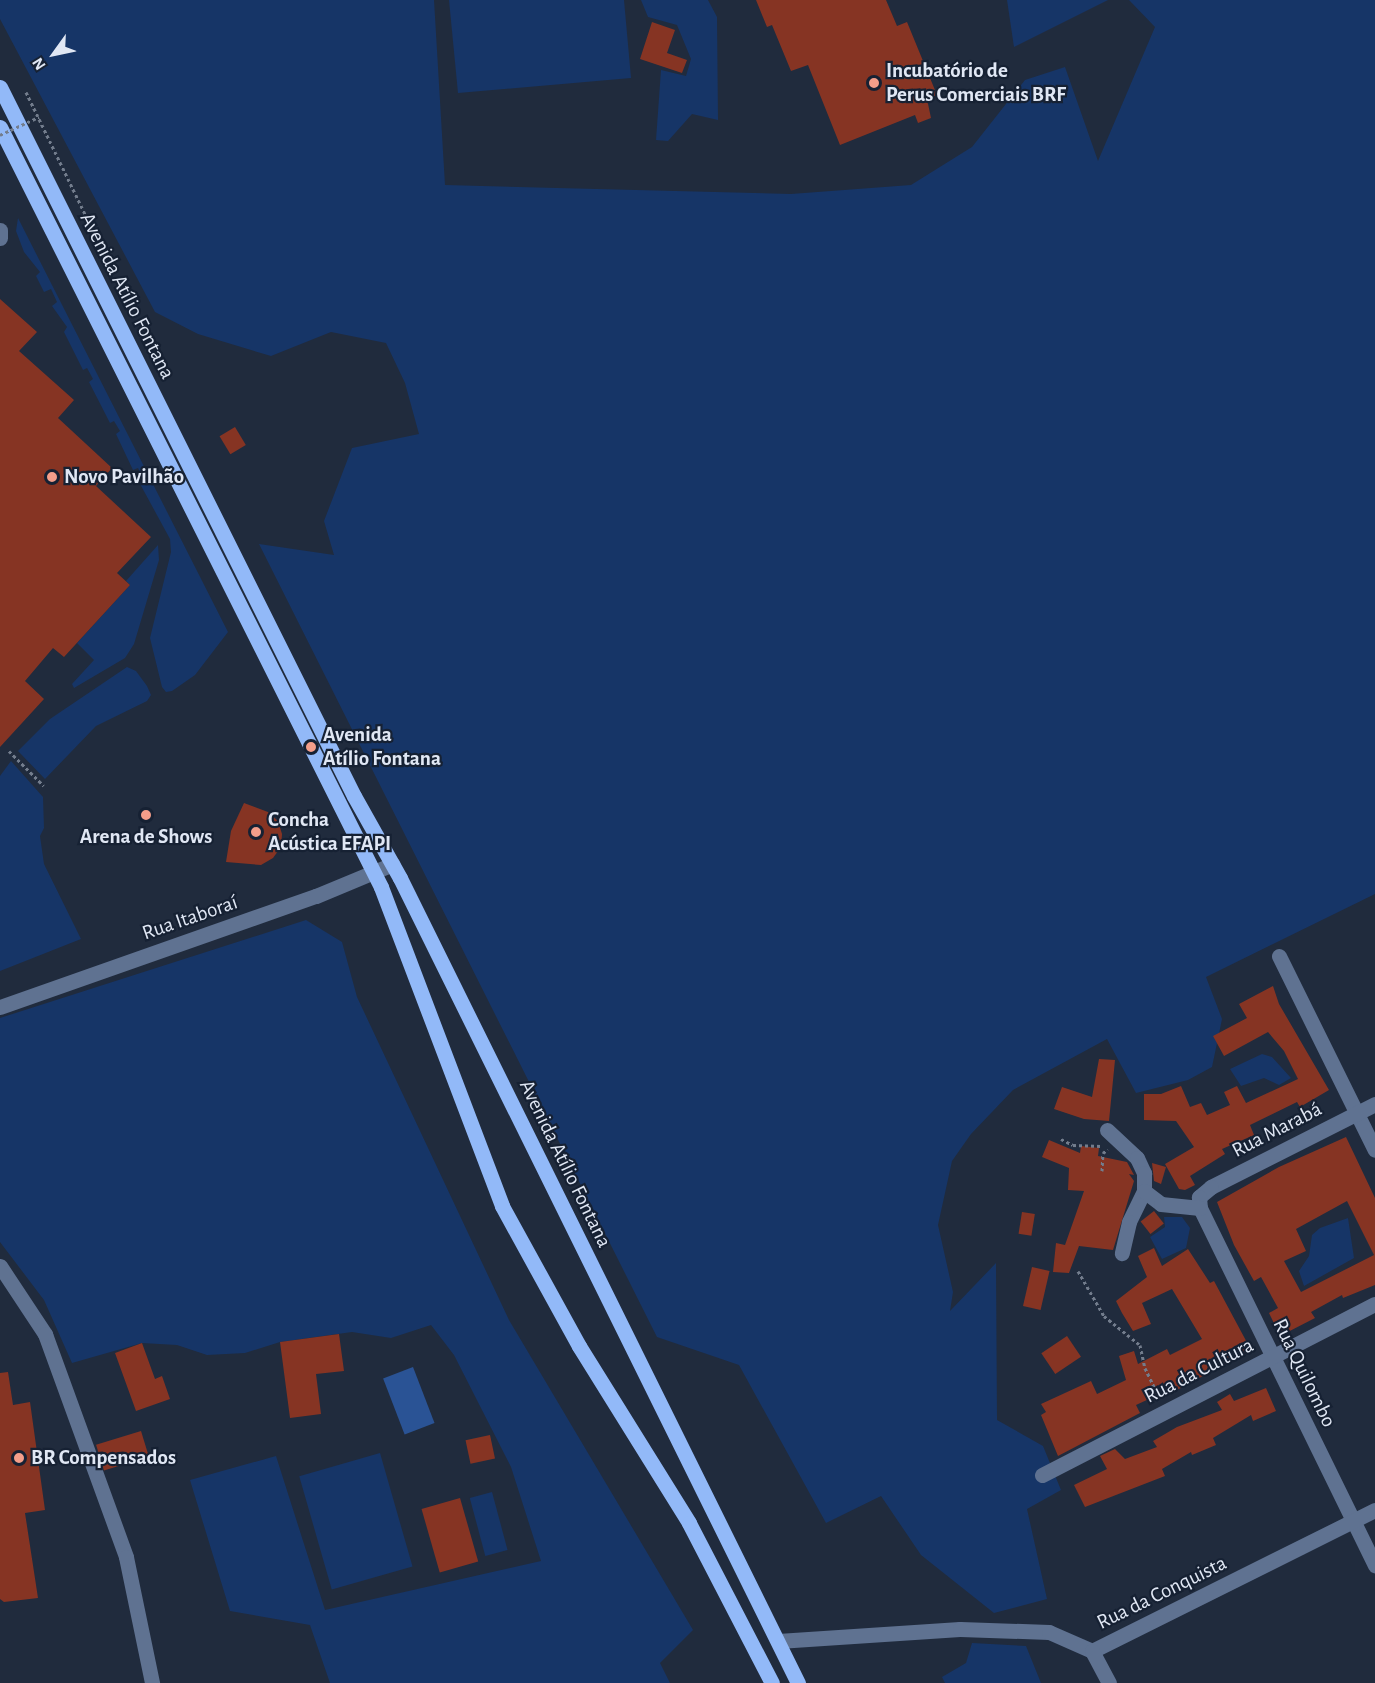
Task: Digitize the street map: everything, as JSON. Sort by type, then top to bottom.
[{"type":"main road","name":"Avenida Atílio Fontana","points":[[0,87],[354,796],[393,864],[798,1683]]},
{"type":"main road","name":"Avenida Atílio Fontana","points":[[0,127],[373,873],[502,1206],[579,1347],[689,1523],[772,1683]]},
{"type":"street","points":[[0,230],[0,238]]},
{"type":"street","name":"Rua Itaboraí","points":[[0,1007],[393,864]]},
{"type":"street","points":[[1279,956],[1375,1150]]},
{"type":"street","name":"Rua Marabá","points":[[1200,1203],[1211,1187],[1375,1104]]},
{"type":"street","points":[[1107,1130],[1114,1145],[1137,1158],[1144,1173],[1144,1191],[1129,1222],[1122,1253]]},
{"type":"street","points":[[1144,1191],[1161,1204],[1200,1203]]},
{"type":"street","name":"Rua Quilombo","points":[[1200,1203],[1375,1566]]},
{"type":"street","points":[[0,1266],[45,1334],[126,1557],[152,1683]]},
{"type":"street","name":"Rua da Cultura","points":[[1042,1475],[1375,1304]]},
{"type":"street","name":"Rua da Conquista","points":[[778,1641],[960,1629],[1049,1632],[1092,1651],[1375,1510]]},
{"type":"street","points":[[1092,1651],[1109,1683]]},
{"type":"path","points":[[26,93],[96,237]]},
{"type":"path","points":[[0,135],[39,117]]},
{"type":"path","points":[[9,751],[44,786]]},
{"type":"path","points":[[1060,1139],[1073,1145],[1114,1145]]},
{"type":"path","points":[[1102,1171],[1103,1153],[1114,1145]]},
{"type":"path","points":[[1078,1271],[1104,1316],[1140,1345],[1145,1368],[1166,1412]]},
{"type":"shaded area","points":[[0,0],[434,0],[445,185],[791,194],[911,185],[972,147],[1025,80],[1065,67],[1098,161],[1155,27],[1129,0],[1375,0],[1375,894],[1206,977],[1222,1019],[1212,1067],[1188,1080],[1136,1093],[1107,1039],[1013,1090],[971,1134],[952,1161],[938,1225],[953,1292],[950,1311],[996,1263],[997,1420],[1043,1446],[1061,1490],[1027,1509],[1047,1599],[994,1613],[921,1555],[881,1496],[826,1523],[739,1365],[657,1337],[259,544],[334,555],[324,521],[352,448],[419,434],[405,383],[386,343],[331,332],[271,356],[198,334],[155,312],[0,19]]},
{"type":"shaded area","points":[[449,0],[624,0],[631,78],[458,93]]},
{"type":"shaded area","points":[[641,0],[708,0],[717,17],[718,120],[692,114],[668,141],[656,140],[661,70],[686,76],[691,59],[677,25],[648,17]]},
{"type":"shaded area","points":[[1007,0],[1108,0],[1014,47]]},
{"type":"shaded area","points":[[18,218],[228,632],[195,675],[172,691],[166,692],[162,687],[150,638],[171,552],[170,539],[139,482],[143,479],[138,468],[133,470],[116,434],[120,431],[114,421],[110,423],[89,382],[93,379],[87,368],[83,370],[64,332],[67,327],[52,306],[57,302],[51,289],[44,292],[36,276],[40,272],[24,252],[16,231]]},
{"type":"shaded area","points":[[158,545],[159,560],[134,644],[125,658],[74,688],[72,684],[94,660],[77,643],[130,585],[126,581]]},
{"type":"shaded area","points":[[127,667],[136,671],[147,686],[151,695],[147,701],[96,726],[45,779],[18,751],[50,719]]},
{"type":"shaded area","points":[[11,761],[43,797],[44,828],[40,836],[44,864],[81,939],[0,971],[0,776]]},
{"type":"shaded area","points":[[306,920],[342,942],[357,997],[509,1320],[693,1630],[660,1663],[670,1683],[330,1683],[310,1625],[230,1611],[190,1480],[276,1456],[325,1610],[541,1561],[511,1467],[454,1355],[431,1325],[391,1338],[352,1332],[280,1342],[245,1353],[207,1355],[177,1345],[142,1343],[72,1363],[44,1300],[0,1242],[0,1018]]},
{"type":"shaded area","points":[[1262,1054],[1272,1057],[1291,1078],[1279,1085],[1264,1078],[1241,1086],[1230,1069]]},
{"type":"shaded area","points":[[1164,1217],[1182,1217],[1190,1228],[1186,1248],[1162,1259],[1150,1237],[1165,1227]]},
{"type":"shaded area","points":[[1348,1218],[1354,1258],[1304,1286],[1299,1271],[1309,1256],[1312,1235],[1320,1228]]},
{"type":"shaded area","points":[[413,1367],[435,1423],[405,1434],[383,1378]]},
{"type":"shaded area","points":[[380,1453],[413,1566],[332,1590],[299,1476]]},
{"type":"shaded area","points":[[492,1492],[508,1550],[485,1556],[470,1498]]},
{"type":"shaded area","points":[[972,1643],[1026,1646],[1041,1683],[945,1683],[942,1677],[966,1663]]},
{"type":"building","name":"Incubatório de Perus Comerciais BRF","points":[[756,0],[886,0],[897,26],[907,22],[937,95],[927,99],[931,118],[918,123],[915,115],[840,145],[808,65],[791,71],[772,25],[767,27]]},
{"type":"building","points":[[652,22],[675,30],[667,53],[687,60],[682,73],[640,59]]},
{"type":"building","name":"Novo Pavilhão","points":[[0,299],[37,332],[19,351],[74,400],[58,418],[112,468],[96,486],[151,537],[117,573],[130,585],[64,657],[53,648],[25,681],[44,699],[0,747]]},
{"type":"building","points":[[235,427],[246,445],[230,454],[220,436]]},
{"type":"building","name":"Concha Acústica EFAPI","points":[[244,803],[268,812],[278,821],[282,834],[281,847],[273,858],[261,865],[226,862],[231,831]]},
{"type":"building","points":[[1273,986],[1279,1004],[1329,1090],[1300,1107],[1297,1102],[1250,1125],[1254,1135],[1222,1149],[1225,1154],[1190,1176],[1195,1185],[1185,1190],[1179,1189],[1165,1164],[1194,1147],[1176,1121],[1144,1120],[1144,1094],[1161,1094],[1181,1086],[1190,1107],[1201,1103],[1207,1115],[1230,1105],[1224,1092],[1237,1086],[1246,1103],[1298,1079],[1284,1051],[1268,1032],[1224,1056],[1213,1036],[1247,1018],[1239,1004]]},
{"type":"building","points":[[1099,1059],[1115,1060],[1109,1121],[1084,1119],[1054,1109],[1062,1087],[1092,1097]]},
{"type":"building","points":[[1346,1137],[1375,1198],[1375,1285],[1343,1298],[1342,1295],[1311,1312],[1315,1318],[1280,1336],[1269,1313],[1278,1308],[1261,1277],[1254,1281],[1234,1245],[1217,1202],[1279,1167]],"holes":[[[1347,1201],[1374,1255],[1301,1292],[1284,1261],[1306,1251],[1296,1229]]]},
{"type":"building","points":[[1049,1140],[1080,1153],[1081,1146],[1099,1148],[1098,1156],[1127,1162],[1134,1175],[1129,1174],[1134,1181],[1113,1250],[1079,1246],[1069,1273],[1053,1272],[1056,1243],[1065,1245],[1084,1191],[1068,1190],[1069,1168],[1042,1157]]},
{"type":"building","points":[[1152,1163],[1166,1167],[1161,1184],[1154,1181]]},
{"type":"building","points":[[1154,1211],[1164,1224],[1150,1234],[1141,1221]]},
{"type":"building","points":[[1022,1212],[1035,1214],[1031,1236],[1019,1234]]},
{"type":"building","points":[[1154,1248],[1162,1266],[1188,1249],[1210,1283],[1214,1281],[1251,1350],[1164,1397],[1162,1393],[1136,1405],[1140,1413],[1058,1456],[1041,1415],[1046,1412],[1041,1404],[1091,1381],[1097,1394],[1126,1380],[1119,1356],[1134,1351],[1138,1364],[1167,1349],[1170,1355],[1202,1339],[1172,1289],[1142,1303],[1151,1324],[1133,1331],[1122,1313],[1116,1301],[1147,1277],[1138,1256]]},
{"type":"building","points":[[1032,1267],[1050,1271],[1041,1310],[1023,1306]]},
{"type":"building","points":[[339,1334],[344,1371],[316,1374],[321,1414],[290,1418],[280,1342]]},
{"type":"building","points":[[1067,1336],[1081,1357],[1055,1374],[1041,1353]]},
{"type":"building","points":[[142,1343],[155,1379],[162,1376],[170,1399],[136,1411],[115,1353]]},
{"type":"building","name":"BR Compensados","points":[[8,1372],[13,1405],[30,1402],[45,1510],[25,1513],[38,1598],[4,1602],[0,1599],[0,1373]]},
{"type":"building","points":[[1266,1388],[1276,1411],[1253,1421],[1251,1415],[1213,1438],[1216,1445],[1192,1455],[1191,1452],[1162,1469],[1165,1476],[1085,1507],[1074,1485],[1107,1469],[1100,1456],[1115,1449],[1125,1459],[1157,1447],[1153,1441],[1177,1427],[1222,1410],[1217,1402],[1230,1394],[1234,1401]]},
{"type":"building","points":[[141,1431],[149,1457],[104,1471],[96,1445]]},
{"type":"building","points":[[490,1435],[495,1458],[471,1464],[466,1440]]},
{"type":"building","points":[[460,1498],[478,1561],[440,1572],[422,1509]]},
{"type":"place","name":"Incubatório de Perus Comerciais BRF","points":[[874,83]]},
{"type":"place","name":"Novo Pavilhão","points":[[52,477]]},
{"type":"place","name":"Avenida Atílio Fontana","points":[[311,747]]},
{"type":"place","name":"Arena de Shows","points":[[146,815]]},
{"type":"place","name":"Concha Acústica EFAPI","points":[[256,832]]},
{"type":"place","name":"BR Compensados","points":[[19,1458]]}]
